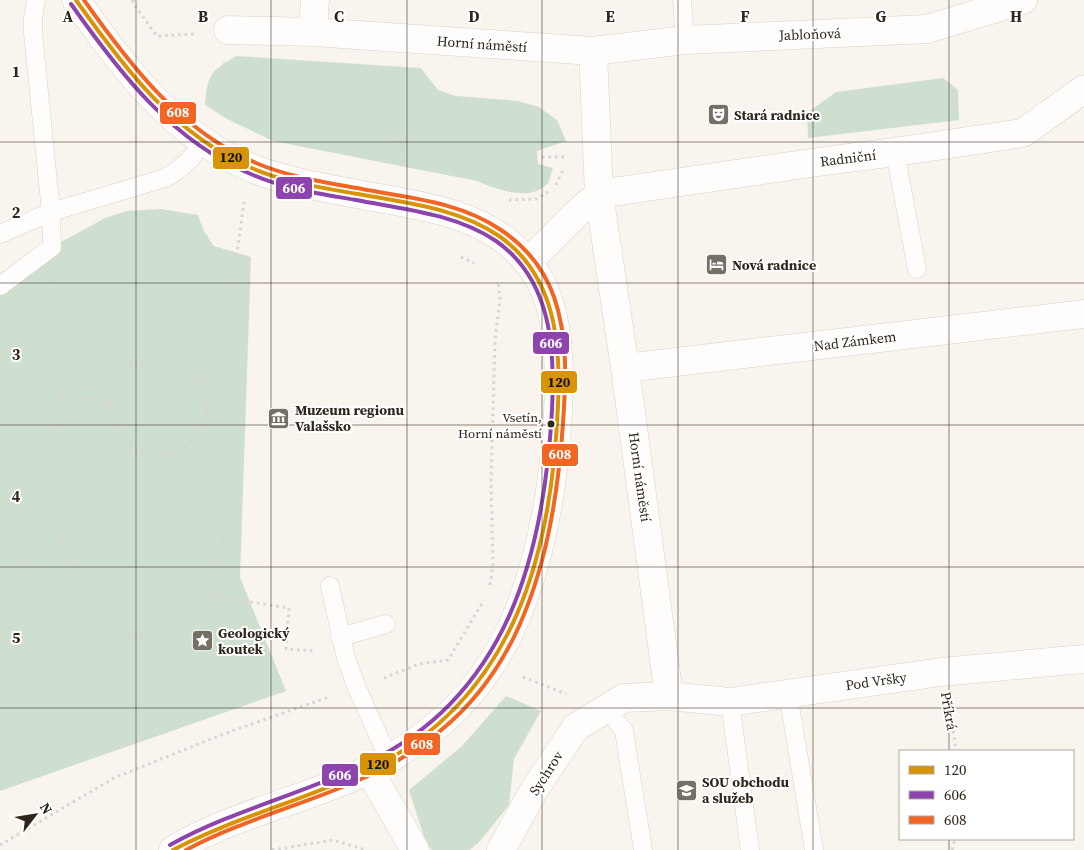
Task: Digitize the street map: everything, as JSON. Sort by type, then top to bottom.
[{"type":"street","points":[[76,0],[120,62],[160,106],[203,141],[226,156],[268,174],[433,210],[465,219],[489,230],[512,245],[536,273],[548,300],[559,359],[557,434],[548,508],[537,555],[527,589],[514,622],[489,668],[475,687],[446,718],[414,744],[379,764],[213,829],[173,850]]},
{"type":"street","points":[[313,32],[315,0]]},
{"type":"street","name":"Jabloňová","points":[[593,51],[684,40],[927,29],[1023,0]]},
{"type":"street","name":"Horní náměstí","points":[[228,30],[313,32],[593,51],[600,194],[668,696]]},
{"type":"street","name":"Radniční","points":[[600,194],[1023,133],[1084,89]]},
{"type":"street","points":[[528,262],[600,194]]},
{"type":"street","name":"Nad Zámkem","points":[[625,368],[1084,314]]},
{"type":"street","name":"Pod Vršky","points":[[668,696],[730,702],[941,672],[1084,659]]},
{"type":"street","points":[[612,716],[624,698],[668,696]]},
{"type":"street","name":"Sychrov","points":[[501,850],[534,790],[576,727],[612,716]]},
{"type":"street","points":[[379,764],[415,850]]},
{"type":"lane","points":[[0,286],[52,248],[51,212],[33,33],[36,0]]},
{"type":"lane","points":[[682,0],[684,40]]},
{"type":"lane","points":[[0,234],[51,212],[165,178],[181,168],[198,150],[203,141]]},
{"type":"lane","points":[[895,152],[917,269]]},
{"type":"lane","points":[[330,586],[340,637],[379,764]]},
{"type":"lane","points":[[340,637],[386,624]]},
{"type":"lane","points":[[788,693],[814,850]]},
{"type":"lane","points":[[730,702],[750,850]]},
{"type":"lane","points":[[612,716],[624,730],[642,850]]},
{"type":"path","points":[[133,0],[133,4],[157,36],[228,30],[222,83],[212,114]]},
{"type":"path","points":[[313,32],[318,75],[324,87],[333,99],[388,126],[399,141],[407,158],[408,176]]},
{"type":"path","points":[[500,197],[509,200],[537,199],[556,186],[563,171],[563,157]]},
{"type":"path","points":[[237,198],[251,204]]},
{"type":"path","points":[[199,380],[212,336],[231,297],[244,202]]},
{"type":"path","points":[[52,248],[56,289],[61,396],[61,541],[87,608],[126,640],[183,617],[209,602],[218,582],[223,547],[222,516],[212,482],[192,442]]},
{"type":"path","points":[[454,253],[479,266]]},
{"type":"path","points":[[0,845],[114,778],[226,732],[357,688],[419,664],[448,660],[480,607],[490,585],[492,575],[491,482],[493,396],[500,300],[498,283],[493,277]]},
{"type":"path","points":[[0,356],[56,289]]},
{"type":"path","points":[[156,358],[172,360],[187,368],[199,380],[205,396],[206,412],[201,429],[192,442],[178,451],[161,455],[145,453],[130,445],[118,433],[111,418],[111,401],[115,385],[125,371],[139,362],[156,358]]},
{"type":"path","points":[[61,396],[111,401]]},
{"type":"path","points":[[206,412],[245,413]]},
{"type":"path","points":[[0,577],[61,541]]},
{"type":"path","points":[[212,596],[289,608],[286,649],[318,652],[340,637]]},
{"type":"path","name":"Příkrá","points":[[941,672],[950,708],[956,750]]},
{"type":"path","points":[[518,675],[573,697]]},
{"type":"path","points":[[272,850],[333,840],[366,850]]},
{"type":"green space","points":[[236,56],[421,68],[438,90],[456,96],[518,101],[539,107],[557,120],[566,141],[537,151],[538,164],[553,168],[548,183],[541,189],[523,193],[494,188],[477,181],[273,141],[227,119],[205,105],[207,86],[212,74]]},
{"type":"green space","points":[[943,78],[958,90],[959,120],[808,138],[807,113],[836,92]]},
{"type":"green space","points":[[161,209],[198,215],[204,231],[214,246],[251,257],[240,577],[286,691],[0,791],[0,286],[52,247],[105,218],[127,211]]},
{"type":"green space","points":[[506,696],[541,711],[514,759],[509,805],[480,841],[470,850],[432,850],[427,846],[409,790],[462,746]]},
{"type":"transit line","name":"120","points":[[76,0],[113,50],[153,98],[200,138],[226,155],[254,169],[292,181],[413,204],[449,213],[466,219],[499,236],[518,252],[532,270],[543,290],[551,312],[558,358],[559,381],[554,460],[547,514],[534,566],[516,615],[492,661],[461,702],[421,738],[372,768],[322,790],[222,827],[173,850]]},
{"type":"transit line","name":"608","points":[[84,0],[139,72],[159,94],[180,115],[229,149],[256,163],[297,176],[419,199],[470,213],[510,236],[533,259],[545,277],[559,312],[564,343],[565,391],[561,450],[549,533],[525,612],[514,637],[491,676],[462,711],[440,731],[411,752],[380,770],[349,784],[251,821],[186,850]]},
{"type":"transit line","name":"606","points":[[71,4],[108,55],[150,103],[197,144],[224,161],[265,180],[291,187],[447,219],[464,224],[496,241],[515,257],[529,275],[546,317],[550,340],[553,387],[552,410],[548,464],[540,516],[527,567],[509,615],[485,660],[454,700],[415,735],[367,763],[343,774],[218,822],[170,845]]},
{"type":"place","name":"Stará radnice","points":[[718,115]]},
{"type":"place","name":"Nová radnice","points":[[716,265]]},
{"type":"place","name":"Muzeum regionu Valašsko","points":[[279,418]]},
{"type":"place","name":"Vsetín, Horní náměstí","points":[[551,424]]},
{"type":"place","name":"Geologický koutek","points":[[202,641]]},
{"type":"place","name":"SOU obchodu a služeb","points":[[686,790]]}]
